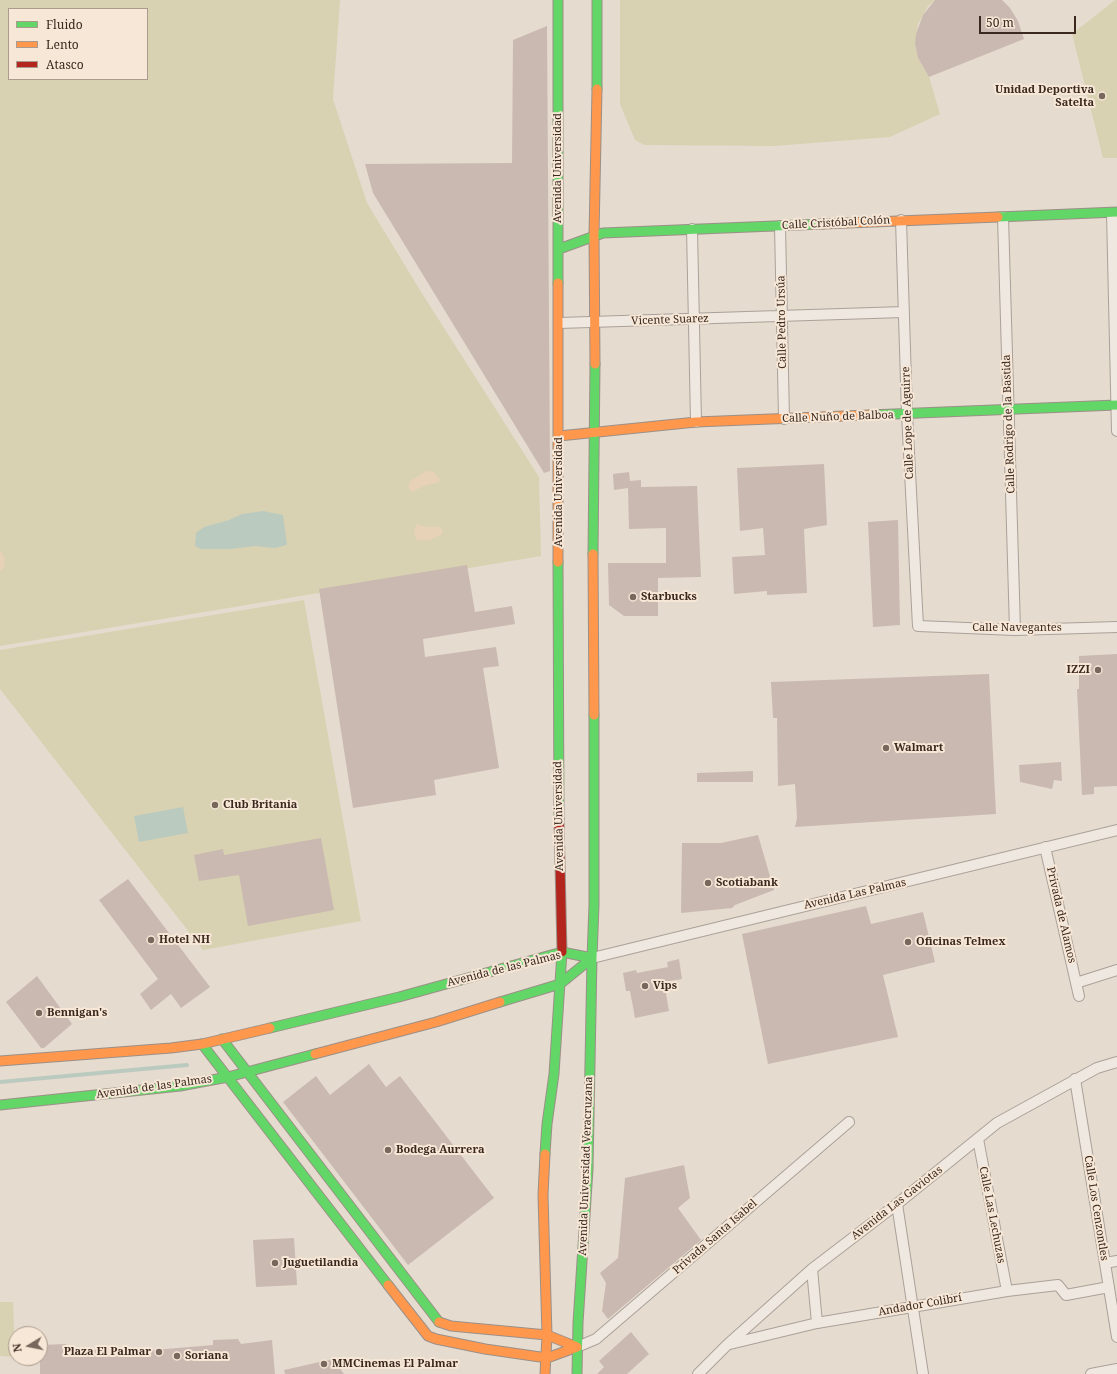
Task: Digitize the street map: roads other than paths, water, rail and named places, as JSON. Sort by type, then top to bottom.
[{"type":"main road","name":"Avenida Universidad","points":[[558,0],[558,780],[562,952],[560,984]]},
{"type":"main road","points":[[592,958],[594,905],[594,461],[596,322],[594,235],[597,148],[597,0]]},
{"type":"main road","name":"Calle Cristóbal Colón","points":[[559,249],[603,233],[1115,212]]},
{"type":"main road","name":"Calle Nuño de Balboa","points":[[559,436],[696,422],[1117,405]]},
{"type":"main road","name":"Avenida de las Palmas","points":[[0,1061],[171,1048],[202,1044],[398,997],[562,952],[592,958]]},
{"type":"main road","name":"Avenida de las Palmas","points":[[0,1105],[180,1086],[228,1077],[436,1022],[560,984],[592,958]]},
{"type":"main road","name":"Avenida Universidad Veracruzana","points":[[577,1374],[577,1347],[588,1169],[592,958]]},
{"type":"main road","points":[[545,1374],[547,1335],[543,1195],[547,1124],[554,1074],[560,984]]},
{"type":"main road","points":[[222,1039],[439,1322],[444,1324],[547,1335],[577,1347]]},
{"type":"main road","points":[[202,1044],[428,1336],[431,1338],[485,1349],[547,1358],[577,1347]]},
{"type":"main road","points":[[313,1187],[326,1175]]},
{"type":"main road","points":[[396,1295],[410,1285]]},
{"type":"street","points":[[1115,212],[1117,431]]},
{"type":"street","name":"Calle Rodrigo de la Bastida","points":[[1003,217],[1016,630]]},
{"type":"street","name":"Calle Lope de Aguirre","points":[[901,220],[907,414],[918,626]]},
{"type":"street","name":"Calle Pedro Ursúa","points":[[780,226],[784,419]]},
{"type":"street","points":[[692,229],[696,422]]},
{"type":"street","name":"Vicente Suarez","points":[[558,324],[904,312]]},
{"type":"street","name":"Calle Navegantes","points":[[918,626],[1016,630],[1117,627]]},
{"type":"street","name":"Avenida Las Palmas","points":[[592,958],[1117,830]]},
{"type":"street","name":"Privada de Alamos","points":[[1045,847],[1079,996]]},
{"type":"street","points":[[1076,983],[1117,970]]},
{"type":"street","name":"Avenida Las Gaviotas","points":[[698,1374],[727,1345],[812,1269],[897,1204],[997,1123],[1097,1068],[1117,1062]]},
{"type":"street","name":"Calle Los Cenzontles","points":[[1076,1079],[1117,1336]]},
{"type":"street","name":"Privada Santa Isabel","points":[[577,1347],[596,1339],[849,1122]]},
{"type":"street","name":"Calle Las Lechuzas","points":[[978,1139],[1007,1291]]},
{"type":"street","points":[[897,1204],[923,1374]]},
{"type":"street","points":[[1105,1263],[1117,1261]]},
{"type":"street","points":[[812,1269],[817,1323]]},
{"type":"street","name":"Andador Colibrí","points":[[727,1345],[817,1323],[1007,1291],[1058,1286],[1066,1295],[1109,1287]]},
{"type":"street","points":[[1091,1374],[1117,1369]]},
{"type":"waterway","points":[[0,1082],[187,1065]]},
{"type":"place","name":"Unidad Deportiva Satelta","points":[[1102,96]]},
{"type":"place","name":"Starbucks","points":[[633,597]]},
{"type":"place","name":"IZZI","points":[[1098,670]]},
{"type":"place","name":"Walmart","points":[[886,748]]},
{"type":"place","name":"Club Britania","points":[[215,805]]},
{"type":"place","name":"Scotiabank","points":[[708,883]]},
{"type":"place","name":"Hotel NH","points":[[151,940]]},
{"type":"place","name":"Oficinas Telmex","points":[[908,942]]},
{"type":"place","name":"Vips","points":[[645,986]]},
{"type":"place","name":"Bennigan's","points":[[39,1013]]},
{"type":"place","name":"Bodega Aurrera","points":[[388,1150]]},
{"type":"place","name":"Juguetilandia","points":[[275,1263]]},
{"type":"place","name":"Plaza El Palmar","points":[[159,1352]]},
{"type":"place","name":"Soriana","points":[[177,1356]]},
{"type":"place","name":"MMCinemas El Palmar","points":[[324,1364]]}]
